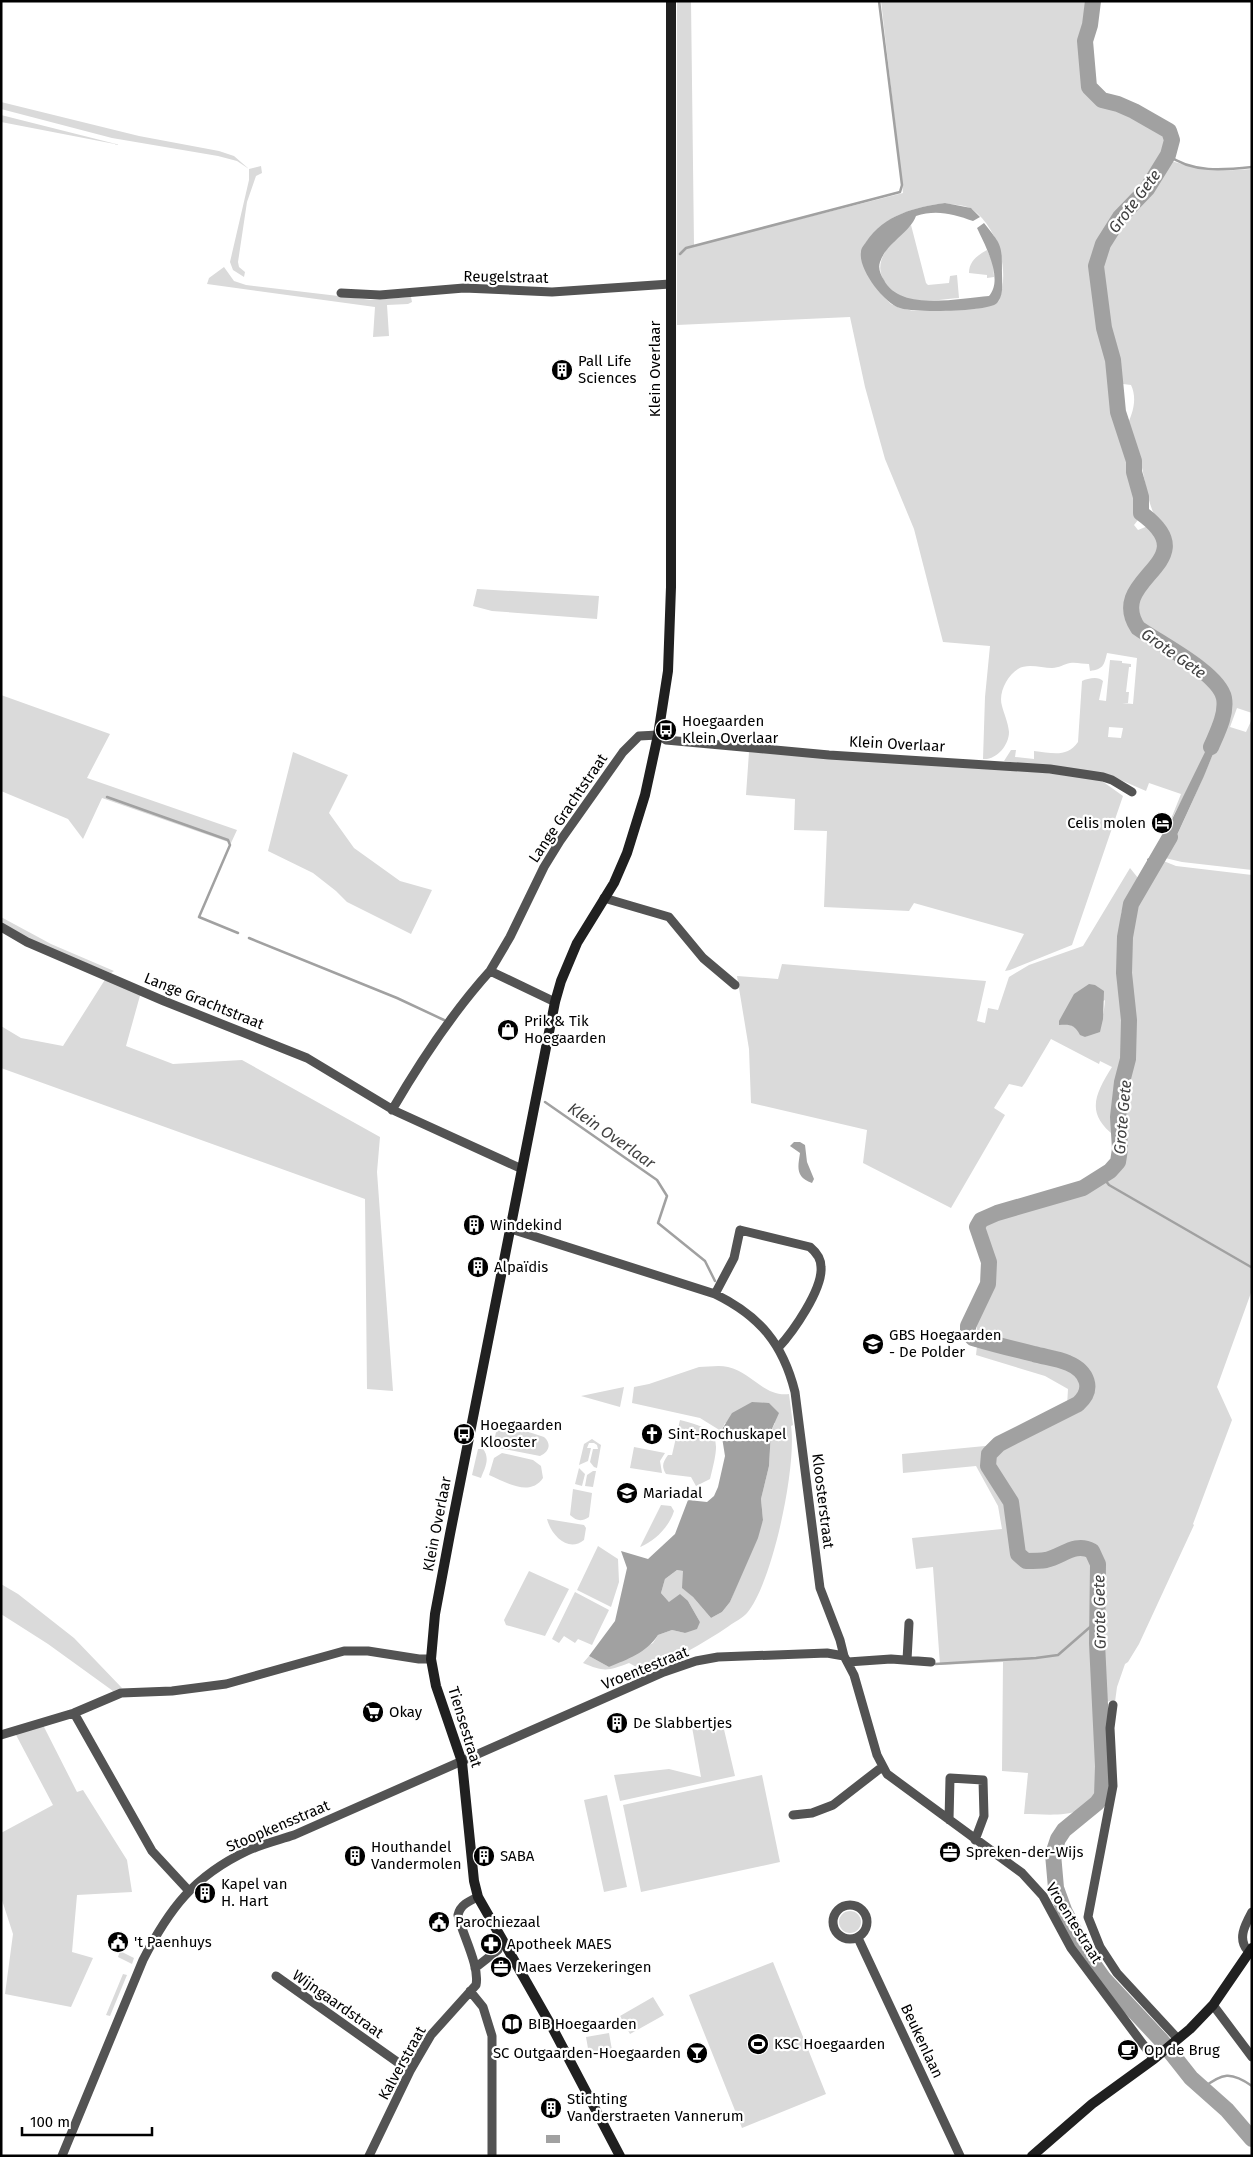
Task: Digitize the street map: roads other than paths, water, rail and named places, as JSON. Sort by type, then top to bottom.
[{"type":"main road","name":"Klein Overlaar","points":[[431,1659],[435,1614],[442,1576],[555,1002],[574,949],[604,898],[627,853],[645,795],[658,736],[668,671],[670,630],[670,1]]},
{"type":"main road","name":"Tiensestraat","points":[[431,1659],[436,1686],[462,1762],[474,1881],[478,1897],[552,2027],[620,2156]]},
{"type":"main road","points":[[1032,2156],[1092,2104],[1176,2042],[1213,2005],[1250,1950]]},
{"type":"street","name":"Reugelstraat","points":[[341,293],[380,295],[464,288],[552,292],[670,284]]},
{"type":"street","name":"Lange Grachtstraat","points":[[392,1110],[424,1059],[476,986],[490,971],[510,937],[544,867],[576,816],[633,739],[645,734],[658,736]]},
{"type":"street","name":"Klein Overlaar","points":[[658,736],[666,740],[829,755],[1050,769],[1103,777],[1132,792]]},
{"type":"street","points":[[604,898],[669,917],[703,958],[735,985]]},
{"type":"street","name":"Lange Grachtstraat","points":[[1,927],[27,942],[164,1001],[307,1058],[392,1110],[522,1169]]},
{"type":"street","points":[[490,971],[555,1002]]},
{"type":"street","name":"Kloosterstraat","points":[[511,1229],[715,1294],[738,1306],[754,1318],[778,1348],[792,1378],[795,1392],[820,1588],[846,1659]]},
{"type":"street","points":[[715,1294],[734,1258],[740,1230],[810,1247],[822,1264],[818,1285],[786,1340],[778,1348]]},
{"type":"street","points":[[908,1660],[909,1623]]},
{"type":"street","points":[[1,1736],[74,1713],[121,1693],[172,1691],[226,1684],[344,1651],[368,1651],[419,1659],[431,1659]]},
{"type":"street","name":"Vroentestraat","points":[[462,1762],[664,1672],[696,1661],[718,1657],[827,1653],[846,1659],[891,1659],[931,1662]]},
{"type":"street","name":"Vroentestraat","points":[[846,1659],[854,1675],[877,1756],[887,1774],[974,1840],[1022,1873],[1036,1886],[1071,1948],[1154,2060]]},
{"type":"street","points":[[1113,1705],[1110,1728],[1113,1786],[1088,1917],[1100,1947],[1118,1973],[1176,2042]]},
{"type":"street","points":[[74,1713],[152,1851],[189,1891]]},
{"type":"street","name":"Stoopkensstraat","points":[[62,2156],[143,1960],[171,1911],[189,1891],[217,1867],[248,1851],[294,1835],[462,1762]]},
{"type":"street","points":[[793,1815],[812,1813],[833,1805],[882,1767]]},
{"type":"street","points":[[949,1820],[950,1778],[983,1780],[984,1816],[974,1840]]},
{"type":"street","points":[[478,1897],[459,1908],[458,1914],[475,1968],[476,1984],[470,1991],[483,2006],[492,2036],[492,2156]]},
{"type":"street","points":[[1250,1950],[1243,1945],[1242,1939],[1243,1931],[1252,1912]]},
{"type":"street","name":"Beukenlaan","points":[[858,1938],[960,2156]]},
{"type":"street","points":[[475,1968],[498,1950]]},
{"type":"street","name":"Wijngaardstraat","points":[[276,1976],[410,2071]]},
{"type":"street","name":"Kalverstraat","points":[[369,2156],[410,2071],[431,2035],[470,1991]]},
{"type":"street","points":[[1213,2005],[1252,2057]]},
{"type":"waterway","points":[[680,254],[686,248],[900,192],[902,185],[879,1]]},
{"type":"waterway","name":"Grote Gete","points":[[1093,1],[1090,25],[1085,41],[1089,87],[1102,100],[1134,111],[1169,131],[1172,140],[1168,155],[1147,189],[1120,217],[1103,244],[1096,266],[1104,328],[1113,360],[1118,412],[1134,461],[1134,472],[1141,497],[1141,513],[1159,530],[1165,545],[1161,558],[1142,582],[1134,596],[1131,610],[1138,628],[1187,659],[1220,688],[1225,704],[1221,723],[1211,747]]},
{"type":"waterway","points":[[1168,155],[1187,165],[1208,169],[1252,167]]},
{"type":"waterway","points":[[107,797],[228,840],[230,845],[199,917],[238,933]]},
{"type":"waterway","name":"Grote Gete","points":[[1170,837],[1131,904],[1125,937],[1124,973],[1129,1020],[1128,1059],[1122,1082],[1118,1117],[1120,1149],[1118,1162],[1110,1171],[1083,1188],[997,1213],[981,1220],[977,1227],[989,1262],[988,1284],[968,1326],[968,1333],[973,1338],[1075,1366],[1084,1376],[1087,1387],[1083,1398],[1078,1404],[999,1444],[989,1454],[988,1466],[1011,1502],[1018,1554],[1026,1561],[1041,1561],[1080,1548],[1092,1551],[1098,1564],[1097,1643],[1103,1766],[1102,1796],[1097,1803],[1064,1830],[1058,1839],[1053,1854],[1056,1888],[1064,1910],[1087,1955],[1104,1979],[1161,2040],[1191,2078],[1227,2110],[1252,2139]]},
{"type":"waterway","name":"Klein Overlaar","points":[[249,938],[397,998],[444,1020]]},
{"type":"waterway","name":"Klein Overlaar","points":[[545,1102],[657,1180],[667,1196],[658,1223],[705,1261],[715,1281]]},
{"type":"waterway","points":[[1102,1176],[1109,1185],[1251,1267]]},
{"type":"waterway","points":[[935,1664],[1058,1655],[1097,1621]]},
{"type":"waterway","points":[[1203,2088],[1216,2079],[1227,2076],[1238,2078],[1252,2086]]},
{"type":"place","name":"Pall Life Sciences","points":[[562,370]]},
{"type":"place","name":"Hoegaarden Klein Overlaar","points":[[666,730]]},
{"type":"place","name":"Celis molen","points":[[1162,823]]},
{"type":"place","name":"Prik & Tik Hoegaarden","points":[[508,1030]]},
{"type":"place","name":"Windekind","points":[[474,1225]]},
{"type":"place","name":"Alpaïdis","points":[[478,1267]]},
{"type":"place","name":"GBS Hoegaarden - De Polder","points":[[873,1344]]},
{"type":"place","name":"Hoegaarden Klooster","points":[[464,1434]]},
{"type":"place","name":"Sint-Rochuskapel","points":[[652,1434]]},
{"type":"place","name":"Mariadal","points":[[627,1493]]},
{"type":"place","name":"Okay","points":[[373,1712]]},
{"type":"place","name":"De Slabbertjes","points":[[617,1723]]},
{"type":"place","name":"Spreken-der-Wijs","points":[[950,1852]]},
{"type":"place","name":"Houthandel Vandermolen","points":[[355,1856]]},
{"type":"place","name":"SABA","points":[[484,1856]]},
{"type":"place","name":"Kapel van H. Hart","points":[[205,1893]]},
{"type":"place","name":"Parochiezaal","points":[[439,1922]]},
{"type":"place","name":"'t Paenhuys","points":[[118,1942]]},
{"type":"place","name":"Apotheek MAES","points":[[491,1944]]},
{"type":"place","name":"Maes Verzekeringen","points":[[501,1967]]},
{"type":"place","name":"BIB Hoegaarden","points":[[512,2024]]},
{"type":"place","name":"KSC Hoegaarden","points":[[758,2044]]},
{"type":"place","name":"Op de Brug","points":[[1128,2050]]},
{"type":"place","name":"SC Outgaarden-Hoegaarden","points":[[697,2053]]},
{"type":"place","name":"Stichting Vanderstraeten Vannerum","points":[[551,2108]]}]
